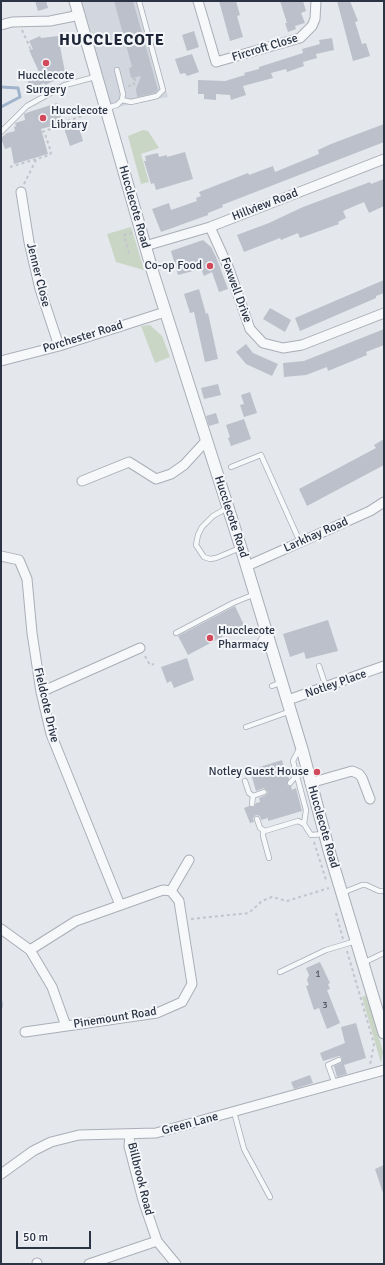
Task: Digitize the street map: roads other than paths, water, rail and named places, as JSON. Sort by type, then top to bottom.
[{"type":"street","name":"Hucclecote Road","points":[[75,1],[145,246],[227,508],[247,566],[266,632],[277,684],[289,706],[302,749],[310,783],[384,1033]]},
{"type":"street","name":"Fircroft Close","points":[[198,1],[216,62],[300,38],[312,26],[317,3],[327,6]]},
{"type":"street","points":[[1,25],[19,21],[50,21],[80,15]]},
{"type":"street","name":"Hillview Road","points":[[145,246],[210,227],[384,159]]},
{"type":"street","name":"Jenner Close","points":[[22,192],[28,202],[29,242],[40,289],[59,346]]},
{"type":"street","name":"Foxwell Drive","points":[[210,227],[229,269],[250,329],[263,343],[284,348],[302,345],[384,313]]},
{"type":"street","name":"Porchester Road","points":[[1,361],[59,346],[165,312]]},
{"type":"street","points":[[82,481],[129,462],[156,479],[172,474],[184,465],[206,441]]},
{"type":"street","name":"Larkhay Road","points":[[247,566],[370,511],[384,502]]},
{"type":"street","name":"Fieldcote Drive","points":[[1,556],[19,560],[27,578],[32,633],[41,692],[51,734],[120,905]]},
{"type":"street","points":[[41,692],[140,648]]},
{"type":"street","name":"Notley Place","points":[[289,706],[326,687],[384,666]]},
{"type":"street","points":[[310,783],[352,771],[359,774],[362,778],[370,799]]},
{"type":"street","points":[[30,950],[76,921],[162,890],[171,891],[189,860]]},
{"type":"street","name":"Pinemount Road","points":[[25,1032],[157,1013],[182,1002],[192,984],[179,902],[171,891]]},
{"type":"street","points":[[1,929],[30,950],[52,987],[66,1026]]},
{"type":"street","name":"Green Lane","points":[[1,1174],[33,1151],[50,1142],[79,1135],[156,1134],[384,1070]]},
{"type":"street","name":"Billbrook Road","points":[[130,1134],[129,1146],[143,1200],[156,1241],[176,1264]]},
{"type":"street","points":[[89,1264],[156,1241]]},
{"type":"lane","points":[[122,100],[128,102],[157,96],[163,90],[139,1]]},
{"type":"lane","points":[[106,108],[117,105],[122,100],[122,88],[117,70]]},
{"type":"lane","points":[[1,132],[22,110],[34,103],[65,85],[97,76]]},
{"type":"lane","points":[[231,467],[261,455],[300,543]]},
{"type":"lane","points":[[227,508],[213,516],[202,527],[198,535],[196,545],[204,557],[210,559],[241,548]]},
{"type":"lane","points":[[176,633],[233,603],[255,594]]},
{"type":"lane","points":[[259,643],[266,632]]},
{"type":"lane","points":[[319,666],[326,687]]},
{"type":"lane","points":[[246,727],[289,706]]},
{"type":"lane","points":[[302,749],[298,751],[293,761],[306,810],[304,824]]},
{"type":"lane","points":[[290,783],[294,781],[296,776]]},
{"type":"lane","points":[[245,781],[249,793],[253,796]]},
{"type":"lane","points":[[253,796],[264,792]]},
{"type":"lane","points":[[252,804],[253,796]]},
{"type":"lane","points":[[257,819],[260,828],[263,830]]},
{"type":"lane","points":[[263,830],[298,821],[304,824],[312,835],[318,836],[325,834]]},
{"type":"lane","points":[[263,830],[262,836],[269,858]]},
{"type":"lane","points":[[342,893],[362,885],[366,885],[379,891],[384,890]]},
{"type":"lane","points":[[280,972],[326,950],[356,941]]},
{"type":"lane","points":[[363,962],[384,953]]},
{"type":"lane","points":[[335,1084],[328,1065],[339,1060]]},
{"type":"lane","points":[[234,1112],[244,1149],[270,1196]]},
{"type":"waterway","points":[[1,87],[18,88],[20,97],[1,107]]},
{"type":"waterway","points":[[1,1002],[1,1007]]},
{"type":"place","name":"Hucclecote Surgery","points":[[46,63]]},
{"type":"place","name":"Hucclecote Library","points":[[43,118]]},
{"type":"place","name":"Co-op Food","points":[[210,266]]},
{"type":"place","name":"Hucclecote Pharmacy","points":[[210,638]]},
{"type":"place","name":"Notley Guest House","points":[[317,772]]},
{"type":"district","name":"HUCCLECOTE","points":[[112,41]]}]
